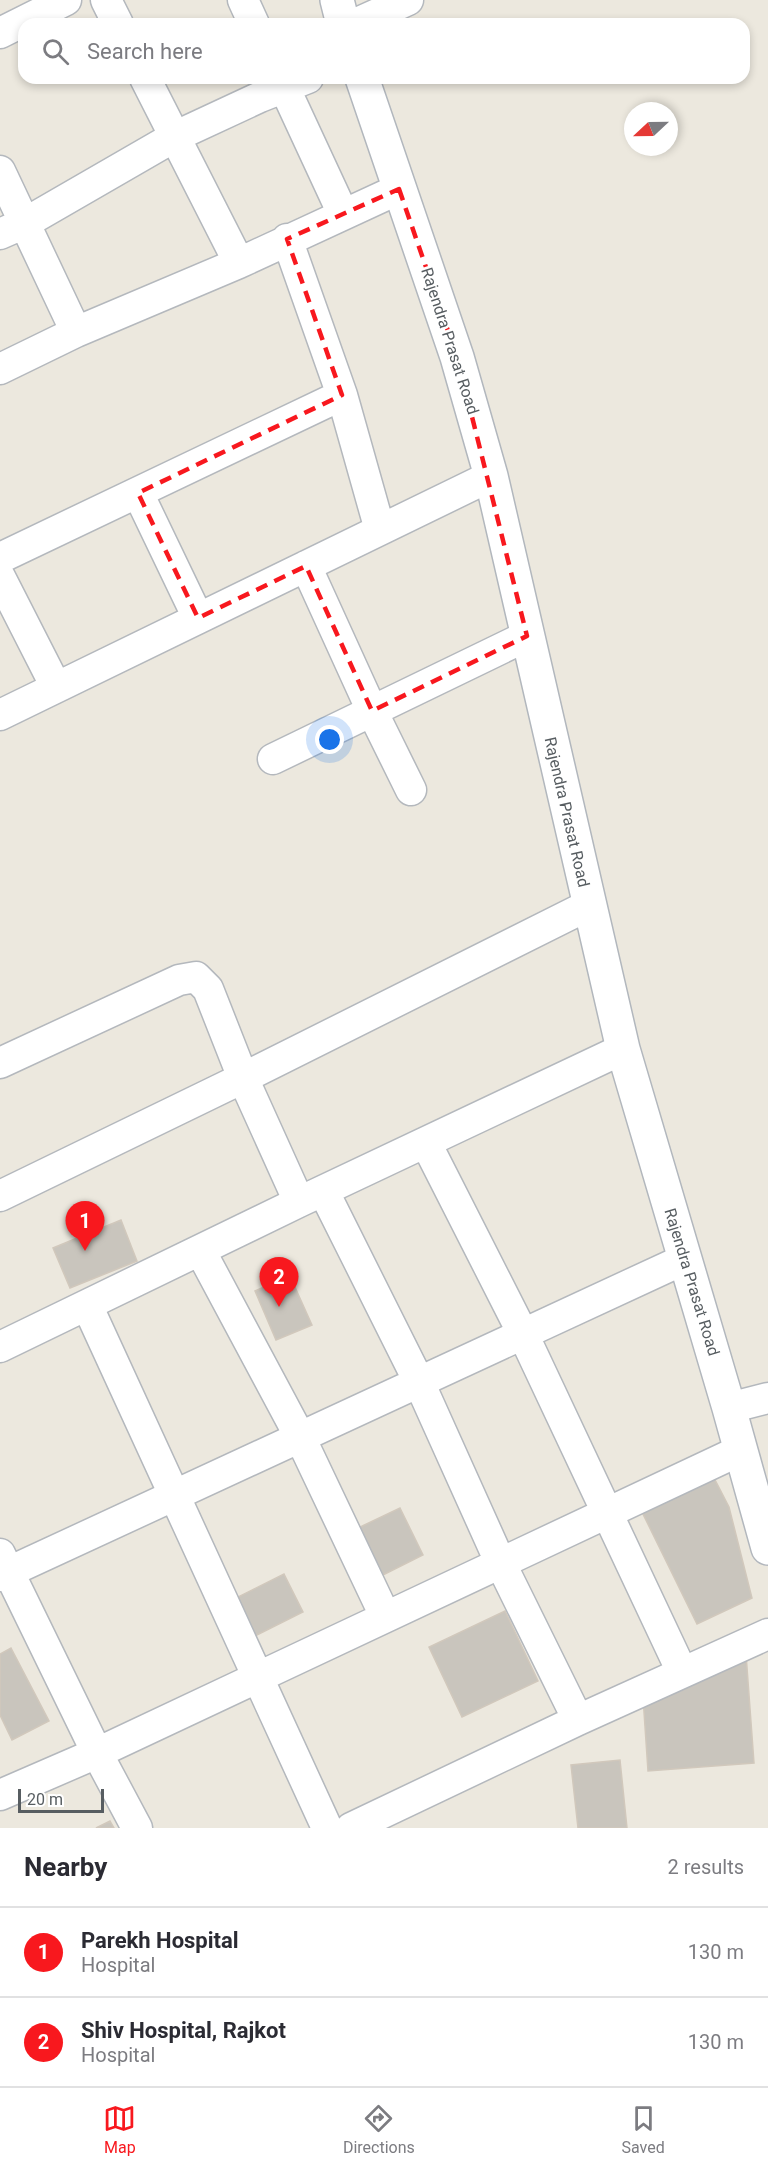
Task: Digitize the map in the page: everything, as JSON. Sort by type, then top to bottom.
[{"type":"street","points":[[30,18],[66,0]]},
{"type":"street","points":[[106,0],[115,18]]},
{"type":"street","points":[[243,0],[251,18]]},
{"type":"street","points":[[337,0],[342,18]]},
{"type":"street","points":[[368,18],[408,0]]},
{"type":"street","points":[[0,33],[18,24]]},
{"type":"street","points":[[148,84],[239,263]]},
{"type":"street","points":[[12,229],[174,137],[285,84]]},
{"type":"street","points":[[292,84],[343,214]]},
{"type":"street","name":"Rajendra Prasat Road","points":[[364,84],[457,357],[491,476],[623,1049],[768,1548]]},
{"type":"street","points":[[0,171],[12,229],[76,332]]},
{"type":"street","points":[[0,369],[76,332],[239,263],[399,189]]},
{"type":"street","points":[[287,239],[342,394],[380,530]]},
{"type":"street","points":[[0,558],[342,394]]},
{"type":"street","points":[[0,715],[491,476]]},
{"type":"street","points":[[138,493],[198,618]]},
{"type":"street","points":[[306,566],[411,790]]},
{"type":"street","points":[[0,577],[56,687]]},
{"type":"street","points":[[273,759],[527,636]]},
{"type":"street","points":[[0,1196],[243,1078],[589,905]]},
{"type":"street","points":[[0,1063],[179,980],[196,977],[208,989],[243,1078],[419,1382],[500,1562],[578,1720]]},
{"type":"street","points":[[0,1347],[623,1049]]},
{"type":"street","points":[[426,1143],[524,1334],[682,1672]]},
{"type":"street","points":[[200,1250],[300,1437],[386,1616]]},
{"type":"street","points":[[137,1828],[3,1567],[174,1495],[685,1259]]},
{"type":"street","points":[[87,1305],[327,1828]]},
{"type":"street","points":[[729,1408],[768,1398]]},
{"type":"street","points":[[0,1796],[97,1753],[741,1450]]},
{"type":"street","points":[[351,1828],[578,1720],[768,1634]]},
{"type":"highlighted area","points":[[399,189],[457,357],[527,636],[372,711],[306,566],[198,618],[138,493],[342,395],[287,239]]},
{"type":"building","points":[[121,1220],[137,1261],[70,1288],[53,1248]]},
{"type":"building","points":[[290,1276],[312,1325],[276,1340],[255,1291]]},
{"type":"building","points":[[711,1472],[729,1507],[752,1598],[697,1624],[641,1510]]},
{"type":"building","points":[[400,1508],[423,1555],[381,1576],[358,1528]]},
{"type":"building","points":[[284,1574],[303,1612],[255,1636],[236,1598]]},
{"type":"building","points":[[505,1611],[538,1681],[462,1717],[429,1647]]},
{"type":"building","points":[[11,1648],[49,1721],[12,1740],[0,1715],[0,1654]]},
{"type":"building","points":[[746,1654],[754,1763],[648,1771],[643,1697]]},
{"type":"building","points":[[620,1760],[627,1828],[578,1828],[571,1765]]},
{"type":"building","points":[[110,1821],[114,1828],[96,1828]]},
{"type":"place","name":"Parekh Hospital","points":[[85,1251]]},
{"type":"place","name":"Shiv Hospital, Rajkot","points":[[279,1307]]}]
